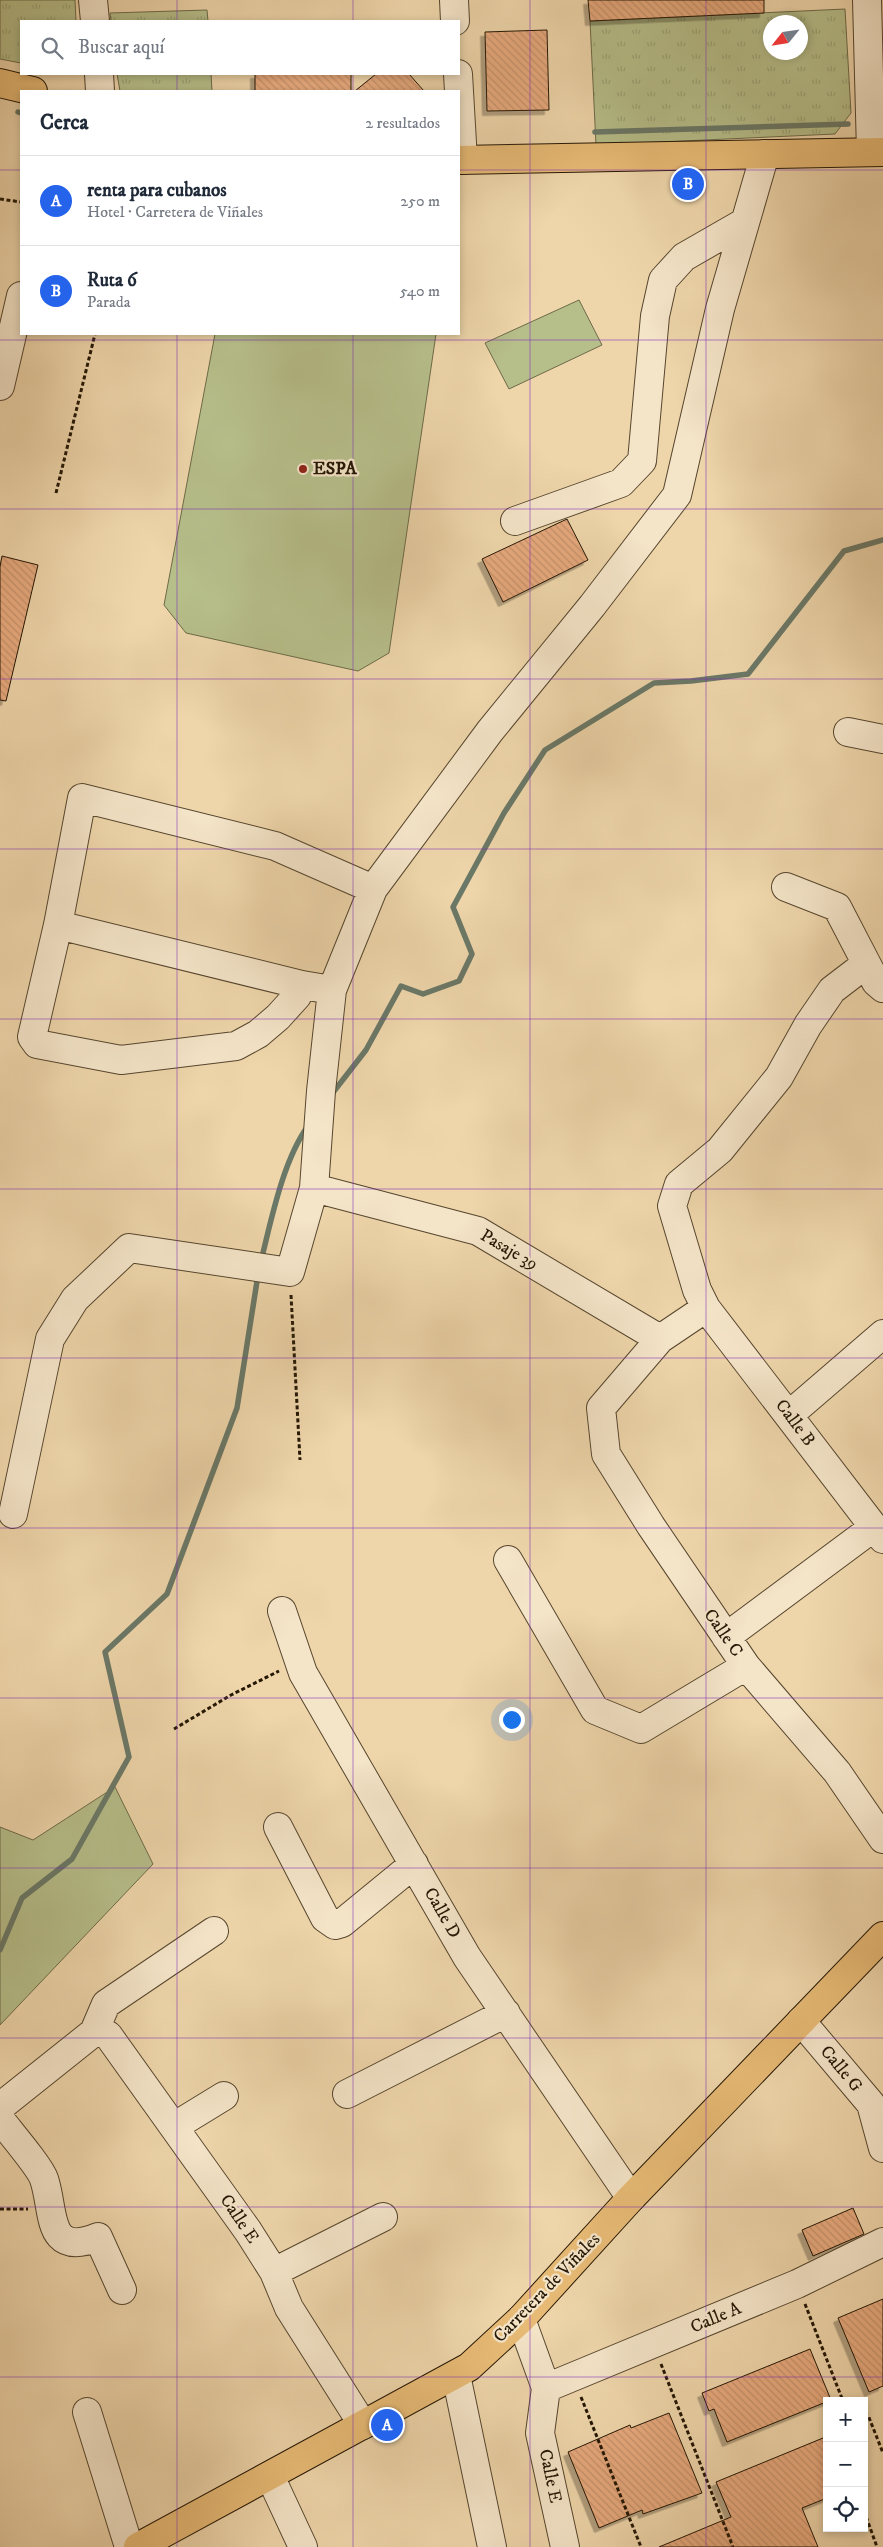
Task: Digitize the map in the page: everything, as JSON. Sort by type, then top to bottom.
[{"type":"main road","points":[[0,83],[29,90]]},
{"type":"main road","points":[[461,160],[877,152]]},
{"type":"main road","name":"Carretera de Viñales","points":[[138,2547],[469,2367],[521,2318],[632,2198],[883,1936]]},
{"type":"street","points":[[93,0],[95,20]]},
{"type":"street","points":[[454,0],[455,20]]},
{"type":"street","points":[[867,0],[877,152]]},
{"type":"street","points":[[99,75],[100,90]]},
{"type":"street","points":[[458,75],[459,90]]},
{"type":"street","points":[[460,131],[461,160]]},
{"type":"street","points":[[13,1514],[50,1339],[75,1299],[129,1248],[266,1269],[314,1188],[321,1091],[332,990],[373,889],[490,730],[592,606],[677,495],[720,310],[765,154]]},
{"type":"street","points":[[515,521],[621,482],[642,461],[655,316],[663,280],[684,257],[746,222]]},
{"type":"street","points":[[0,386],[20,300]]},
{"type":"street","points":[[848,732],[883,739]]},
{"type":"street","points":[[302,985],[297,996],[278,1017],[258,1034],[236,1046],[121,1060],[37,1044],[32,1037],[58,925],[82,798],[275,846],[373,889]]},
{"type":"street","points":[[786,887],[837,907],[876,982],[883,988]]},
{"type":"street","points":[[58,925],[302,985],[332,990]]},
{"type":"street","name":"Calle B","points":[[866,964],[832,990],[808,1026],[779,1077],[720,1150],[679,1184],[672,1206],[696,1290],[706,1308],[880,1535]]},
{"type":"street","name":"Pasaje 39","points":[[314,1188],[478,1231],[660,1339]]},
{"type":"street","points":[[660,1339],[706,1308]]},
{"type":"street","points":[[789,1416],[883,1334]]},
{"type":"street","name":"Calle C","points":[[660,1339],[602,1408],[606,1454],[651,1526],[746,1666],[837,1772],[883,1839]]},
{"type":"street","points":[[726,1637],[880,1535]]},
{"type":"street","points":[[508,1560],[595,1710],[642,1728],[746,1666]]},
{"type":"street","name":"Calle D","points":[[282,1610],[303,1673],[468,1957],[632,2198]]},
{"type":"street","points":[[278,1827],[325,1918],[334,1925],[342,1923],[414,1864]]},
{"type":"street","points":[[0,2108],[94,2032],[106,2004],[214,1931]]},
{"type":"street","points":[[347,2094],[506,2013]]},
{"type":"street","name":"Calle G","points":[[801,2022],[871,2104],[883,2148]]},
{"type":"street","name":"Calle E","points":[[94,2032],[108,2035],[175,2126],[274,2272],[289,2308],[363,2425]]},
{"type":"street","points":[[175,2126],[224,2096]]},
{"type":"street","points":[[0,2119],[44,2178],[48,2208],[58,2233],[68,2242],[82,2244],[98,2238],[122,2290]]},
{"type":"street","points":[[274,2272],[383,2217]]},
{"type":"street","name":"Calle A","points":[[546,2388],[797,2284],[883,2242]]},
{"type":"street","name":"Calle E","points":[[521,2318],[546,2388],[540,2433],[565,2547]]},
{"type":"street","points":[[456,2375],[492,2547]]},
{"type":"street","points":[[87,2412],[129,2547]]},
{"type":"street","points":[[270,2476],[303,2547]]},
{"type":"path","points":[[0,199],[20,202]]},
{"type":"path","points":[[56,493],[95,335]]},
{"type":"path","points":[[266,1269],[300,1460]]},
{"type":"path","points":[[174,1729],[232,1695],[299,1661]]},
{"type":"path","points":[[0,2209],[48,2208]]},
{"type":"path","points":[[797,2284],[841,2397]]},
{"type":"path","points":[[654,2344],[733,2547]]},
{"type":"path","points":[[573,2378],[641,2547]]},
{"type":"path","points":[[868,2415],[883,2453]]},
{"type":"path","points":[[868,2522],[877,2547]]},
{"type":"green space","points":[[0,0],[75,0],[76,20],[20,20],[20,63],[0,59]]},
{"type":"green space","points":[[845,9],[851,113],[835,134],[596,145],[590,21]]},
{"type":"green space","points":[[207,10],[208,20],[111,20],[110,13]]},
{"type":"green space","points":[[117,75],[211,75],[212,90],[120,90]]},
{"type":"green space","points":[[579,300],[602,345],[509,389],[485,343]]},
{"type":"green space","name":"ESPA","points":[[215,335],[436,335],[389,653],[358,671],[186,633],[164,605]]},
{"type":"green space","points":[[115,1787],[153,1864],[0,2025],[0,1827],[33,1840]]},
{"type":"building","points":[[588,0],[764,0],[764,13],[590,21]]},
{"type":"building","points":[[547,30],[549,110],[487,111],[485,32]]},
{"type":"building","points":[[255,75],[351,75],[351,90],[255,90]]},
{"type":"building","points":[[375,75],[410,75],[423,90],[356,90]]},
{"type":"building","points":[[567,519],[588,560],[503,602],[482,559]]},
{"type":"building","points":[[2,556],[38,565],[6,701],[0,700],[0,567]]},
{"type":"building","points":[[853,2208],[864,2234],[813,2256],[802,2230]]},
{"type":"building","points":[[883,2299],[883,2386],[869,2392],[838,2318]]},
{"type":"building","points":[[810,2349],[830,2397],[823,2397],[823,2403],[727,2442],[714,2409],[709,2411],[702,2393]]},
{"type":"building","points":[[669,2413],[702,2493],[643,2514],[642,2510],[599,2528],[568,2452],[630,2425],[631,2428]]},
{"type":"building","points":[[823,2438],[823,2500],[802,2508],[818,2547],[659,2547],[731,2517],[716,2482]]},
{"type":"waterway","points":[[595,132],[848,124]]},
{"type":"waterway","points":[[331,1095],[366,1050],[401,986],[423,994],[459,981],[472,954],[453,907],[504,813],[545,750],[654,683],[691,681],[748,674],[844,551],[883,540]]},
{"type":"waterway","points":[[261,1261],[285,1173],[299,1140],[308,1126]]},
{"type":"waterway","points":[[0,1950],[22,1898],[72,1859],[129,1757],[105,1652],[167,1594],[237,1408],[258,1275]]},
{"type":"place","name":"Ruta 6","points":[[688,184]]},
{"type":"place","name":"ESPA","points":[[303,469]]},
{"type":"place","name":"renta para cubanos","points":[[387,2425]]}]
